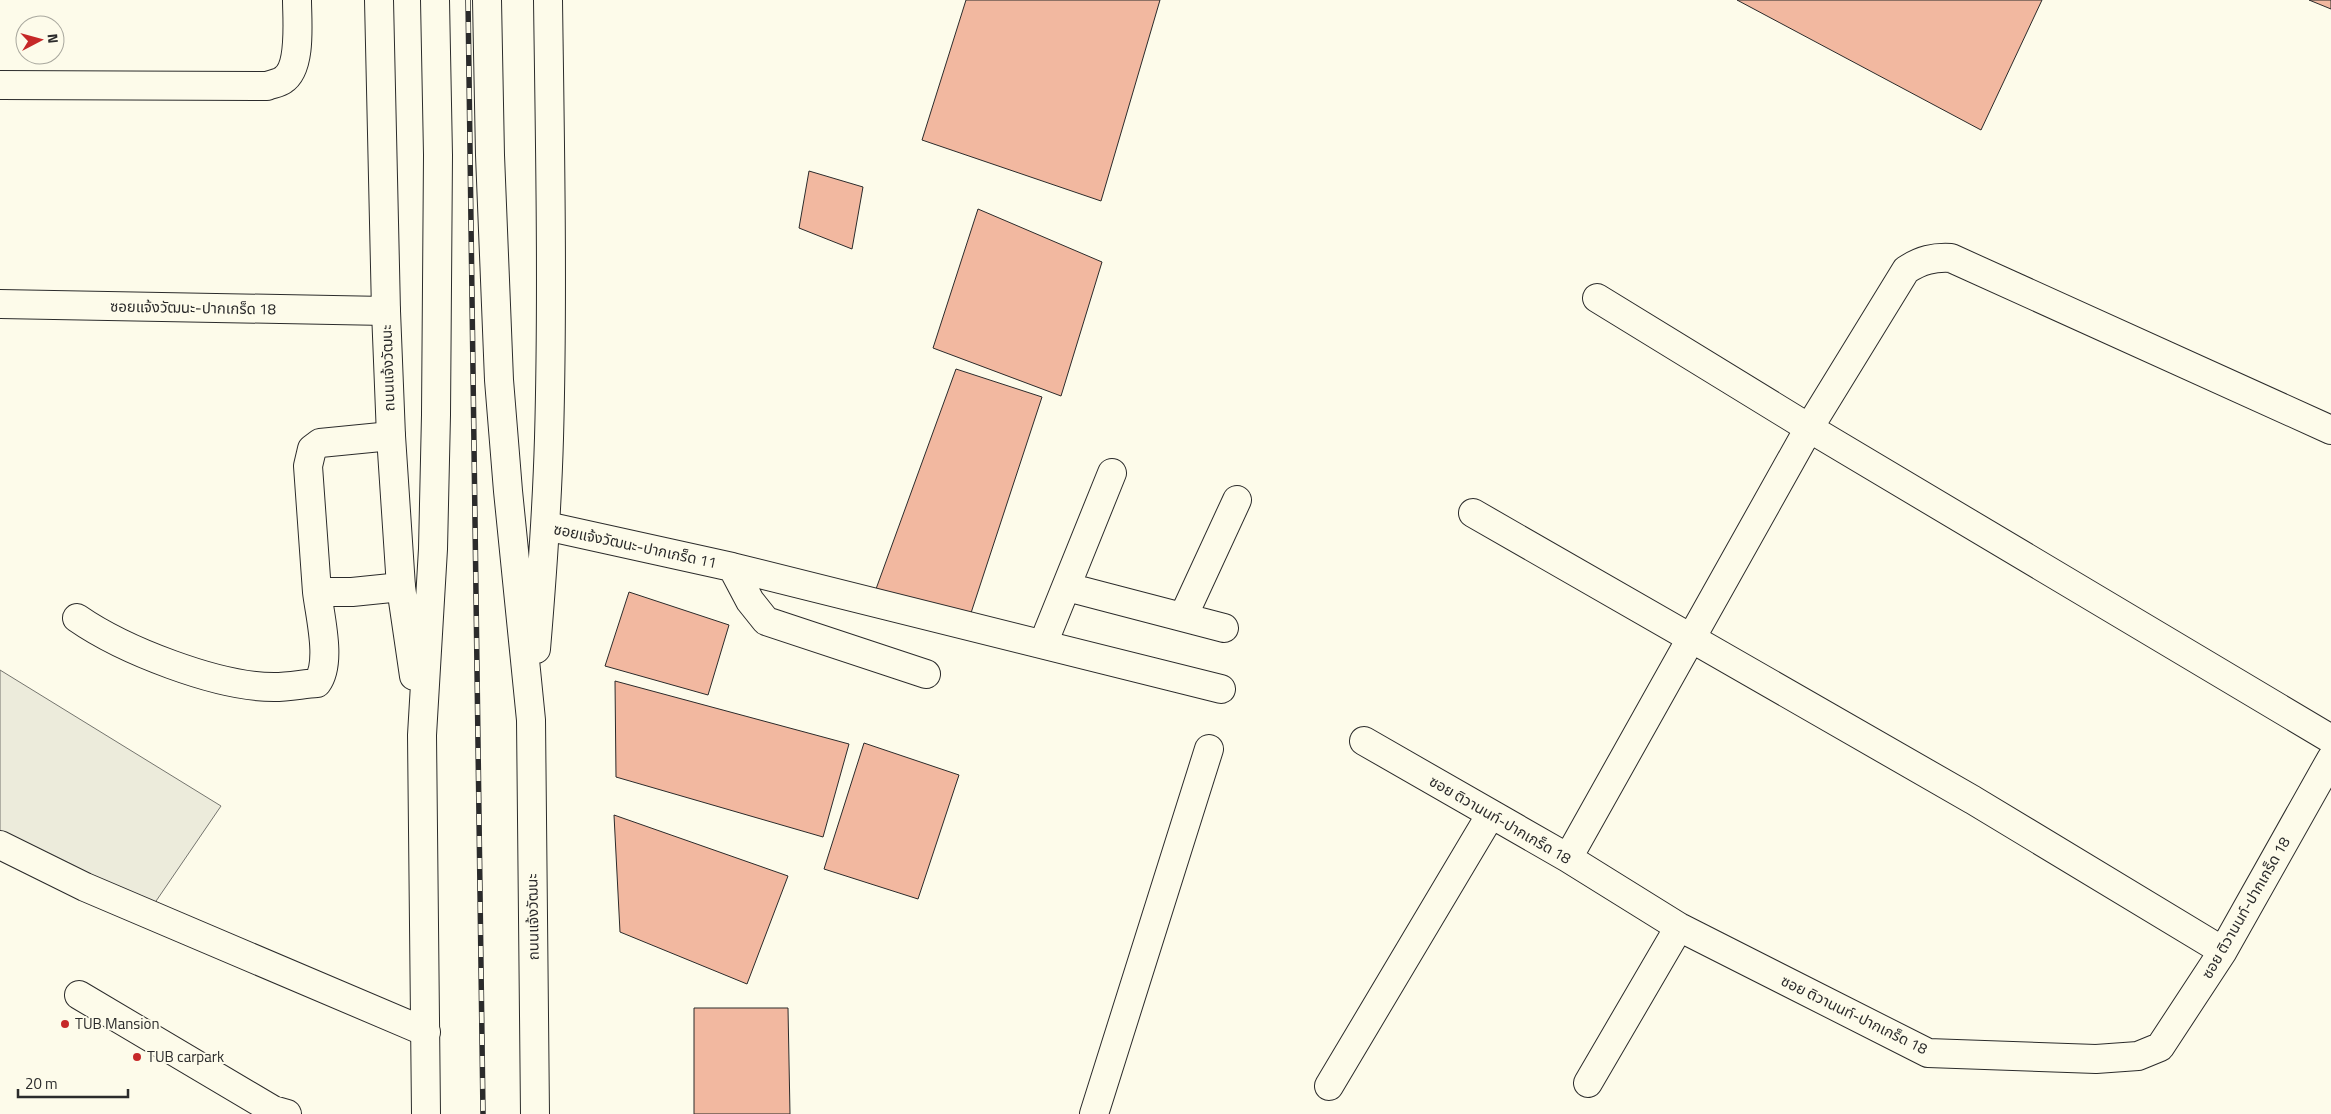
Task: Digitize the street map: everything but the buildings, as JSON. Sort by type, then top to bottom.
[{"type":"street","points":[[0,85],[267,86],[283,80],[292,70],[298,40],[297,0]]},
{"type":"street","name":"ถนนแจ้งวัฒนะ","points":[[379,0],[386,311],[391,436],[401,587],[422,735]]},
{"type":"street","name":"ถนนแจ้งวัฒนะ","points":[[426,1114],[422,735],[433,549],[436,415],[438,155],[435,0]]},
{"type":"street","name":"ถนนแจ้งวัฒนะ","points":[[487,0],[490,155],[499,380],[530,720],[535,1114]]},
{"type":"street","name":"ถนนแจ้งวัฒนะ","points":[[530,720],[546,526],[549,437],[551,249],[548,0]]},
{"type":"street","points":[[1568,858],[1809,428],[1906,270],[1918,262],[1942,257],[1951,258],[2331,430]]},
{"type":"street","points":[[1597,298],[1809,428],[2331,739]]},
{"type":"street","name":"ซอยแจ้งวัฒนะ-ปากเกร็ด 18","points":[[0,304],[386,311]]},
{"type":"street","points":[[77,618],[115,641],[210,677],[243,684],[274,687],[317,683],[324,670],[325,659],[317,592],[308,466],[312,449],[320,443],[391,436]]},
{"type":"street","points":[[1043,644],[1112,473]]},
{"type":"street","points":[[1183,617],[1237,500]]},
{"type":"street","points":[[1473,513],[1973,800],[2223,951]]},
{"type":"street","name":"ซอยแจ้งวัฒนะ-ปากเกร็ด 11","points":[[546,526],[732,567],[750,601],[766,621],[926,674]]},
{"type":"street","points":[[732,567],[1221,689]]},
{"type":"street","points":[[317,592],[352,592],[401,587]]},
{"type":"street","points":[[1067,587],[1224,628]]},
{"type":"street","name":"ซอย ติวานนท์-ปากเกร็ด 18","points":[[1364,741],[1568,858],[1679,927],[1928,1053],[2096,1059],[2138,1056],[2160,1048],[2223,951],[2331,759]]},
{"type":"street","points":[[1094,1114],[1209,749]]},
{"type":"street","points":[[1329,1086],[1491,814]]},
{"type":"street","points":[[0,845],[85,887],[426,1032]]},
{"type":"street","points":[[1588,1083],[1679,927]]},
{"type":"street","points":[[79,995],[273,1110],[288,1114]]},
{"type":"shaded area","points":[[0,670],[221,806],[152,907],[0,836]]},
{"type":"railway","points":[[468,0],[483,1114]]},
{"type":"place","name":"TUB Mansion","points":[[65,1024]]},
{"type":"place","name":"TUB carpark","points":[[137,1057]]}]
